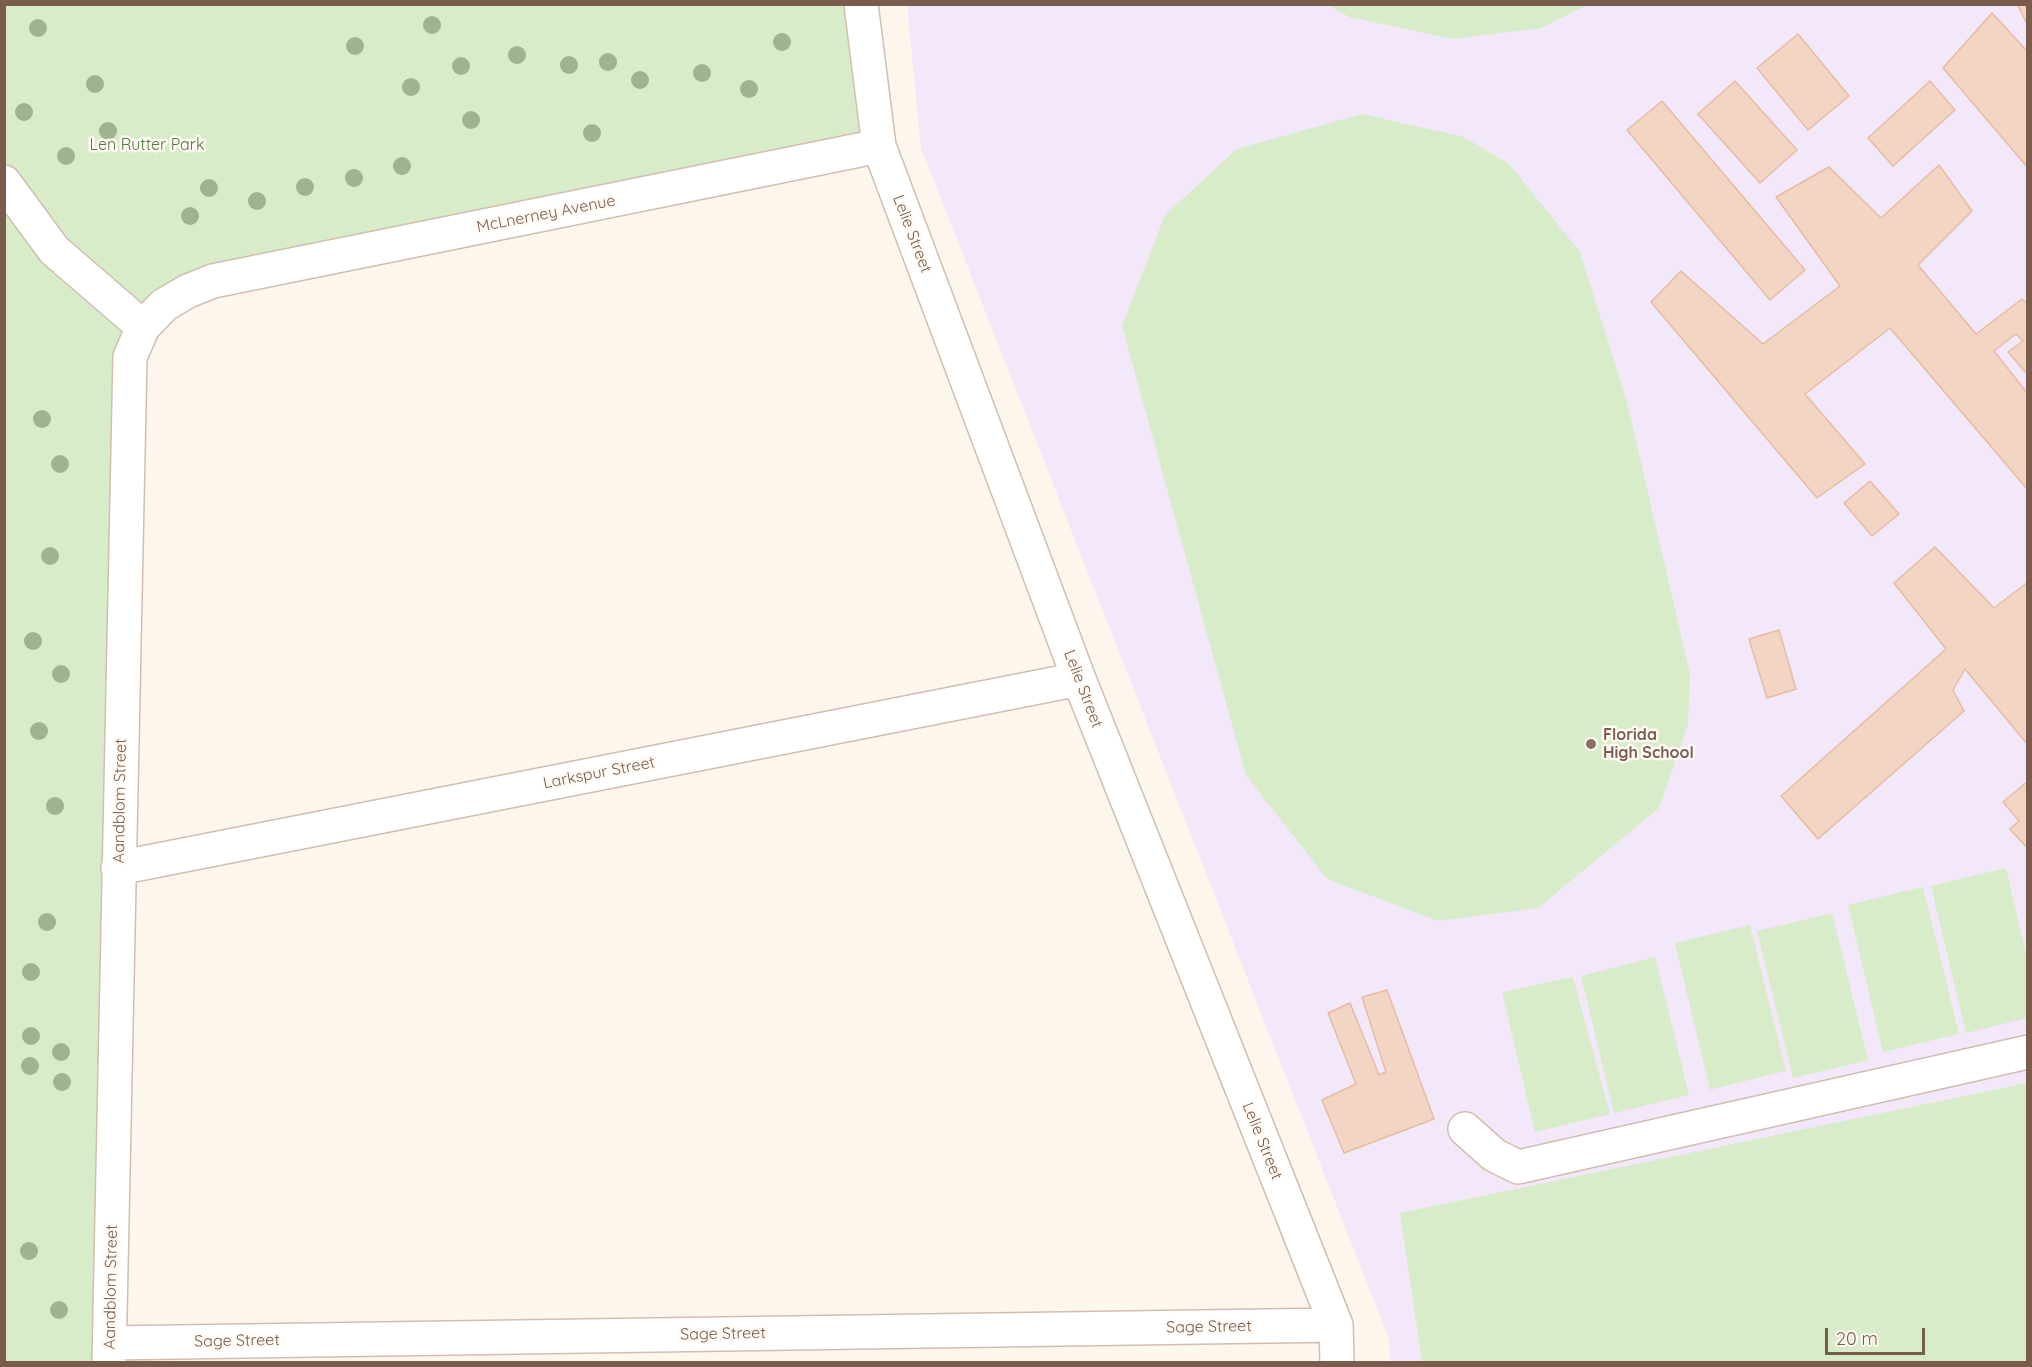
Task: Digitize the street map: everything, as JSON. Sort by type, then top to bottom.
[{"type":"street","name":"Lelie Street","points":[[861,4],[879,146],[1079,679],[1336,1325],[1337,1362]]},
{"type":"street","name":"McLnerney Avenue","points":[[213,281],[879,146]]},
{"type":"street","points":[[4,182],[54,250],[143,327]]},
{"type":"street","name":"Aandblom Street","points":[[109,1353],[129,357],[143,327],[164,305],[188,291],[213,281]]},
{"type":"street","name":"Larkspur Street","points":[[118,868],[1079,679]]},
{"type":"street","points":[[1465,1129],[1494,1155],[1518,1167],[2028,1052]]},
{"type":"street","name":"Sage Street","points":[[109,1353],[1336,1325]]},
{"type":"shaded area","name":"Florida High School","points":[[907,5],[2027,5],[2027,1362],[1390,1362],[1389,1339],[921,148]]},
{"type":"green space","name":"Len Rutter Park","points":[[5,5],[851,5],[867,139],[224,267],[137,317],[97,1362],[5,1362]]},
{"type":"green space","points":[[1329,5],[1587,5],[1541,28],[1453,39],[1349,17]]},
{"type":"green space","points":[[1362,114],[1464,137],[1509,164],[1580,252],[1627,402],[1690,674],[1688,724],[1659,808],[1538,908],[1438,921],[1327,879],[1246,775],[1122,326],[1165,215],[1237,149]]},
{"type":"green space","points":[[2006,868],[2027,958],[2027,1018],[1966,1033],[1931,886]]},
{"type":"green space","points":[[1923,887],[1959,1034],[1883,1052],[1848,905]]},
{"type":"green space","points":[[1832,913],[1868,1060],[1793,1078],[1757,931]]},
{"type":"green space","points":[[1750,925],[1786,1071],[1710,1090],[1675,943]]},
{"type":"green space","points":[[1655,957],[1689,1095],[1614,1113],[1581,976]]},
{"type":"green space","points":[[1573,977],[1610,1114],[1535,1132],[1502,992]]},
{"type":"green space","points":[[2027,1083],[2027,1362],[1422,1362],[1400,1213]]},
{"type":"building","points":[[2017,4],[2028,4],[2028,26]]},
{"type":"building","points":[[1992,13],[2028,52],[2028,168],[1943,68]]},
{"type":"building","points":[[1798,34],[1849,96],[1808,130],[1757,68]]},
{"type":"building","points":[[1735,81],[1797,150],[1760,183],[1698,114]]},
{"type":"building","points":[[1930,81],[1955,110],[1893,166],[1868,138]]},
{"type":"building","points":[[1662,101],[1805,270],[1770,300],[1627,130]]},
{"type":"building","points":[[1939,165],[1972,211],[1918,265],[1976,334],[2022,299],[2028,305],[2028,375],[2008,352],[2023,341],[2016,334],[1994,351],[2028,394],[2028,490],[1890,328],[1805,394],[1865,464],[1817,498],[1651,302],[1681,271],[1763,344],[1840,286],[1776,197],[1829,167],[1881,218]]},
{"type":"building","points":[[1870,481],[1899,514],[1872,536],[1844,503]]},
{"type":"building","points":[[1935,547],[1994,608],[2028,582],[2028,745],[1965,669],[1953,690],[1964,711],[1818,839],[1781,796],[1946,649],[1894,583]]},
{"type":"building","points":[[1779,630],[1796,689],[1767,698],[1749,639]]},
{"type":"building","points":[[2028,781],[2028,849],[2010,829],[2019,821],[2003,802]]},
{"type":"building","points":[[1387,990],[1434,1119],[1344,1153],[1322,1100],[1356,1084],[1328,1013],[1350,1003],[1379,1075],[1386,1072],[1362,997]]},
{"type":"place","name":"Florida High School","points":[[1591,744]]}]
